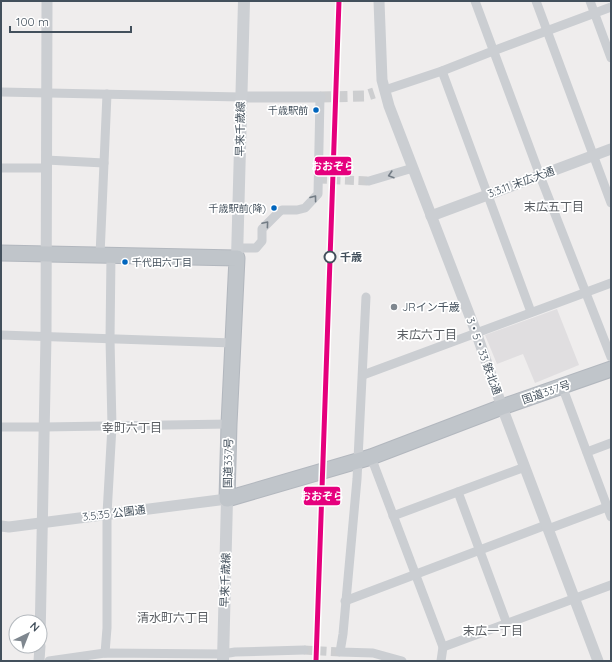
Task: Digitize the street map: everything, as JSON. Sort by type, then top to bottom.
[{"type":"highway","points":[[1,253],[106,255],[237,253]]},
{"type":"highway","name":"国道337号","points":[[237,253],[227,499],[365,459],[502,407],[611,369]]},
{"type":"main road","name":"早来千歳線","points":[[237,253],[244,1]]},
{"type":"main road","name":"早来千歳線","points":[[223,657],[227,499]]},
{"type":"street","points":[[40,614],[46,336],[47,1]]},
{"type":"street","name":"3・5・33 鉄北通","points":[[379,1],[382,80],[379,92],[389,106],[413,168],[430,216],[476,332],[502,407],[598,661]]},
{"type":"street","points":[[475,1],[539,175],[611,357]]},
{"type":"street","points":[[536,1],[611,203]]},
{"type":"street","points":[[590,1],[611,58]]},
{"type":"street","points":[[379,92],[442,71],[611,7]]},
{"type":"street","points":[[442,71],[531,312]]},
{"type":"street","points":[[1,92],[320,98],[318,194],[305,208],[298,210],[282,210],[279,212],[262,229],[262,241],[256,248],[237,253]]},
{"type":"street","points":[[105,653],[107,628],[107,514],[112,426],[104,163],[107,94]]},
{"type":"street","name":"3.3.11 末広大通","points":[[430,216],[611,149]]},
{"type":"street","points":[[1,168],[46,164],[104,163]]},
{"type":"street","points":[[368,181],[413,168]]},
{"type":"street","points":[[363,375],[611,283]]},
{"type":"street","points":[[366,297],[363,375],[365,459],[345,601],[343,634],[340,652],[373,652],[402,661]]},
{"type":"street","points":[[1,335],[233,343]]},
{"type":"street","points":[[562,386],[611,517]]},
{"type":"street","points":[[1,427],[229,424]]},
{"type":"street","points":[[587,452],[611,443]]},
{"type":"street","points":[[365,459],[393,516],[416,574],[443,647],[441,661]]},
{"type":"street","points":[[393,516],[525,467]]},
{"type":"street","points":[[458,492],[507,624]]},
{"type":"street","name":"3.5.35 公園通","points":[[1,526],[9,527],[227,499]]},
{"type":"street","points":[[345,601],[480,549],[607,507]]},
{"type":"street","points":[[443,647],[574,600],[611,585]]},
{"type":"street","points":[[48,661],[105,653],[223,657],[235,652],[304,650]]},
{"type":"shaded area","points":[[557,309],[579,365],[535,383],[523,354],[497,364],[485,335]]},
{"type":"tunnel","points":[[320,97],[365,96],[374,93]]},
{"type":"tunnel","points":[[318,179],[369,181]]},
{"type":"tunnel","points":[[304,650],[340,652]]},
{"type":"transit line","name":"おおぞら","points":[[316,661],[339,1]]},
{"type":"place","name":"千歳駅前","points":[[316,110]]},
{"type":"place","name":"千歳駅前(降)","points":[[274,208]]},
{"type":"place","name":"千歳","points":[[330,257]]},
{"type":"place","name":"千代田六丁目","points":[[125,262]]},
{"type":"place","name":"JRイン千歳","points":[[394,307]]},
{"type":"district","name":"末広五丁目","points":[[554,206]]},
{"type":"district","name":"末広六丁目","points":[[427,334]]},
{"type":"district","name":"幸町六丁目","points":[[132,427]]},
{"type":"district","name":"清水町六丁目","points":[[173,617]]},
{"type":"district","name":"末広一丁目","points":[[493,630]]}]
